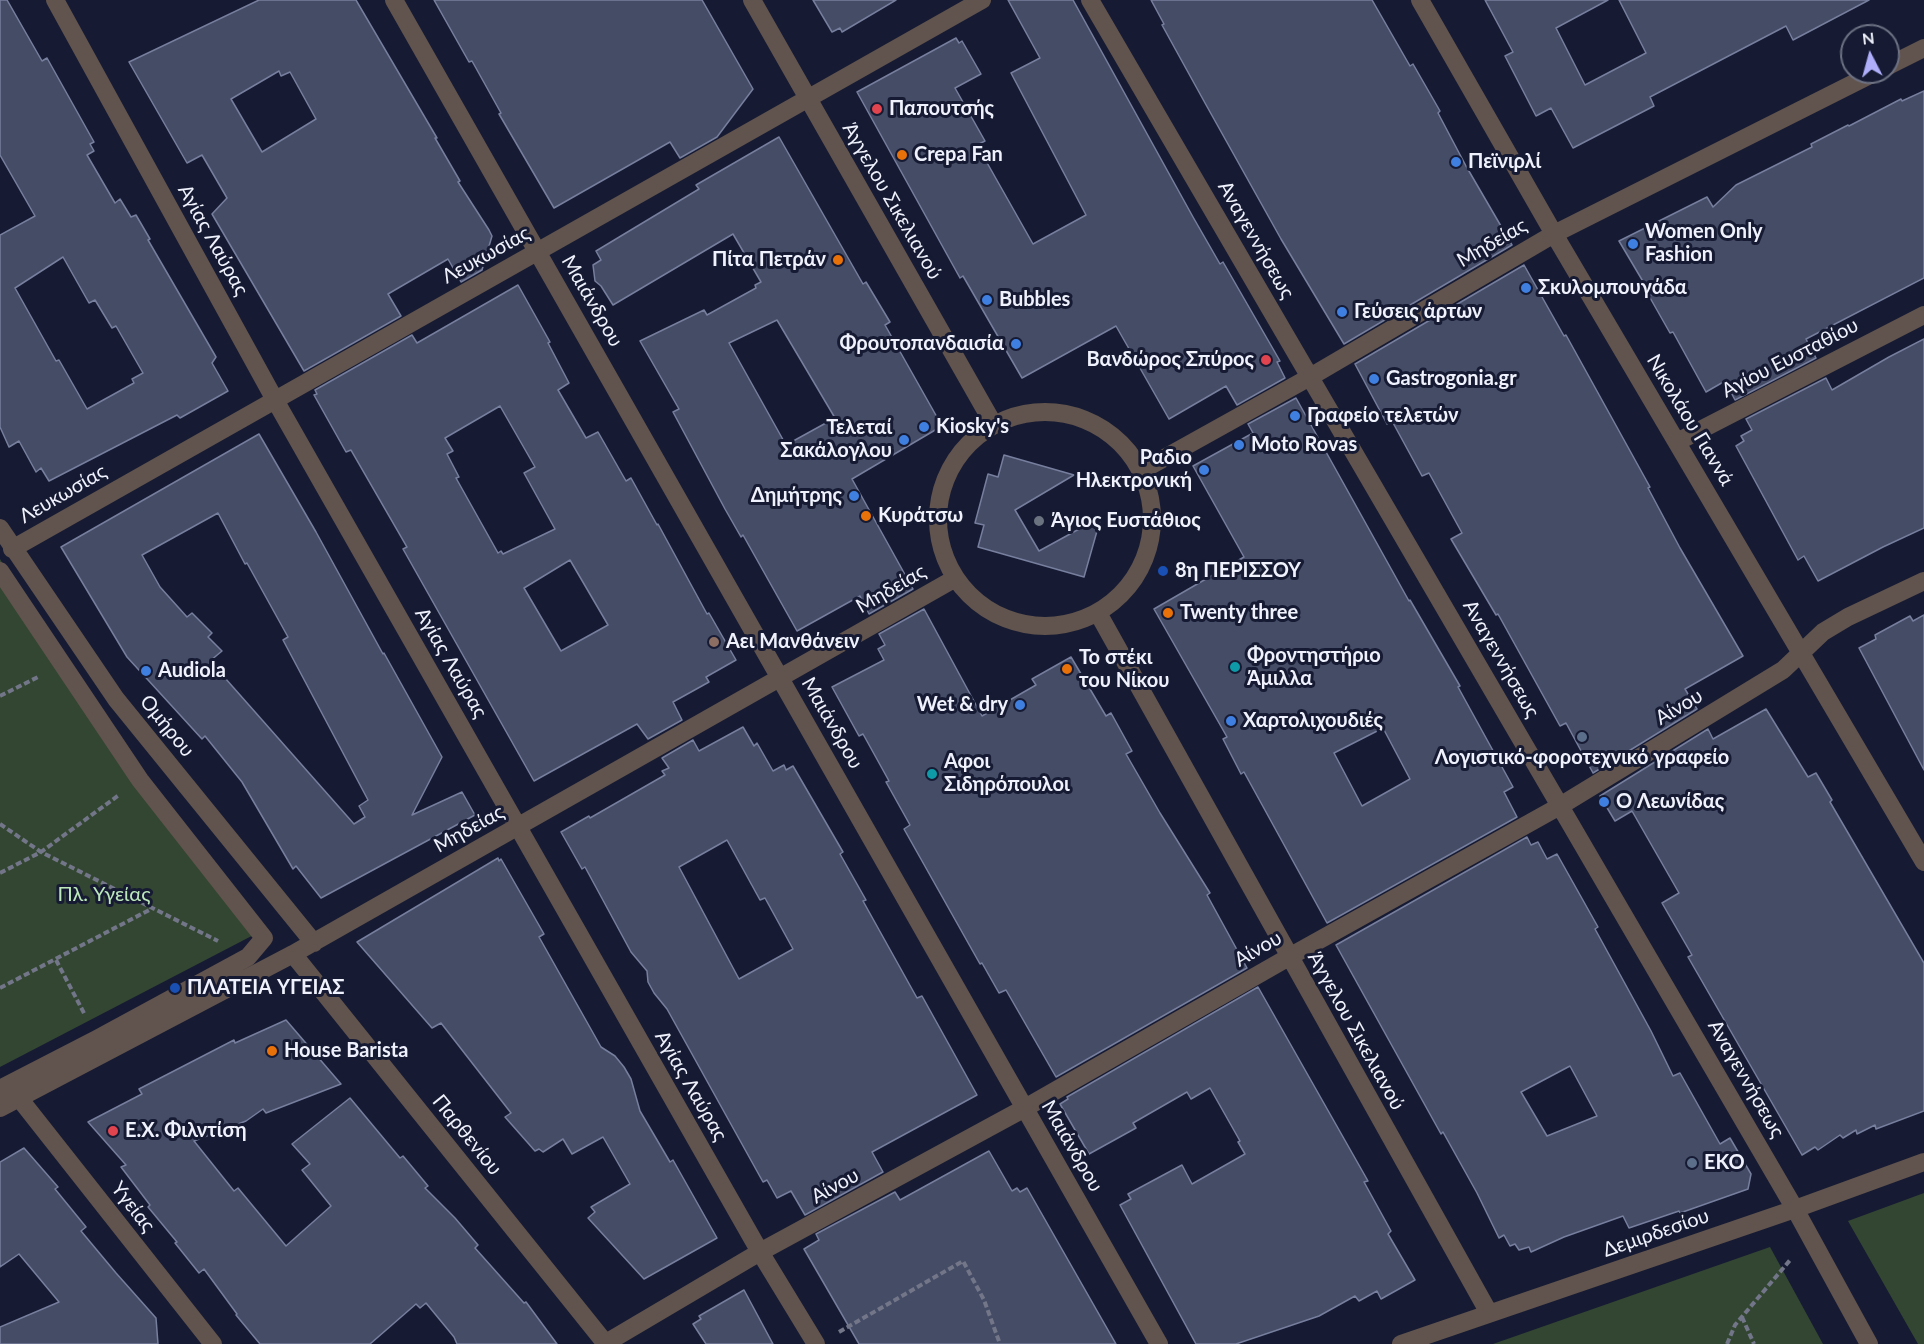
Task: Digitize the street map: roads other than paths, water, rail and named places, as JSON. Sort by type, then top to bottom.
[{"type":"street","name":"Αγίας Λαύρας","points":[[55,0],[275,400],[760,1252],[816,1344]]},
{"type":"street","name":"Μαιάνδρου","points":[[394,0],[1160,1344]]},
{"type":"street","name":"Άγγελου Σικελιανού","points":[[752,0],[994,425]]},
{"type":"street","name":"Λευκωσίας","points":[[12,549],[982,0]]},
{"type":"street","name":"Αναγεννήσεως","points":[[1090,0],[1795,1209],[1869,1344]]},
{"type":"street","name":"Νικολάου Γιαννά","points":[[1420,0],[1554,234],[1924,862]]},
{"type":"street","points":[[1900,60],[1924,48]]},
{"type":"street","name":"Μηδείας","points":[[1141,471],[1310,377],[1554,234],[1852,84]]},
{"type":"street","name":"Αγίου Ευσταθίου","points":[[1677,442],[1924,315]]},
{"type":"street","points":[[1056,412],[1087,420],[1115,436],[1141,471],[1151,501],[1153,527],[1145,561],[1126,591],[1098,614],[1066,625],[1033,626],[1001,617],[973,599],[954,579],[939,541],[938,507],[947,474],[967,446],[994,425],[1024,414],[1035,413],[1056,412]]},
{"type":"street","name":"Ομήρου","points":[[0,528],[12,549],[116,699],[314,943]]},
{"type":"street","points":[[0,571],[140,780],[264,938],[248,957],[98,1039],[0,1089]]},
{"type":"street","name":"Μηδείας","points":[[0,1108],[314,943],[954,579]]},
{"type":"street","name":"Αίνου","points":[[606,1344],[760,1252],[1025,1107],[1560,806],[1783,670],[1823,632],[1848,617],[1924,581]]},
{"type":"street","name":"Άγγελου Σικελιανού","points":[[1098,614],[1489,1313]]},
{"type":"street","name":"Παρθενίου","points":[[293,954],[606,1344]]},
{"type":"street","name":"Υγείας","points":[[19,1098],[213,1344]]},
{"type":"street","name":"Δεμιρδεσίου","points":[[1401,1344],[1795,1209],[1924,1162]]},
{"type":"place","name":"Παπουτσής","points":[[877,109]]},
{"type":"place","name":"Crepa Fan","points":[[902,155]]},
{"type":"place","name":"Πεϊνιρλί","points":[[1456,162]]},
{"type":"place","name":"Women Only Fashion","points":[[1633,244]]},
{"type":"place","name":"Πίτα Πετράν","points":[[838,260]]},
{"type":"place","name":"Σκυλομπουγάδα","points":[[1526,288]]},
{"type":"place","name":"Bubbles","points":[[987,300]]},
{"type":"place","name":"Γεύσεις άρτων","points":[[1342,312]]},
{"type":"place","name":"Φρουτοπανδαισία","points":[[1016,344]]},
{"type":"place","name":"Βανδώρος Σπύρος","points":[[1266,360]]},
{"type":"place","name":"Gastrogonia.gr","points":[[1374,379]]},
{"type":"place","name":"Γραφείο τελετών","points":[[1295,416]]},
{"type":"place","name":"Kiosky's","points":[[924,427]]},
{"type":"place","name":"Τελεταί Σακάλογλου","points":[[904,440]]},
{"type":"place","name":"Moto Rovas","points":[[1239,445]]},
{"type":"place","name":"Ραδιο Ηλεκτρονική","points":[[1204,470]]},
{"type":"place","name":"Δημήτρης","points":[[854,496]]},
{"type":"place","name":"Κυράτσω","points":[[866,516]]},
{"type":"place","name":"Άγιος Ευστάθιος","points":[[1039,521]]},
{"type":"place","name":"8η ΠΕΡΙΣΣΟΥ","points":[[1163,571]]},
{"type":"place","name":"Twenty three","points":[[1168,613]]},
{"type":"place","name":"Αει Μανθάνειν","points":[[714,642]]},
{"type":"place","name":"Φροντηστήριο Άμιλλα","points":[[1235,667]]},
{"type":"place","name":"Το στέκι του Νίκου","points":[[1067,669]]},
{"type":"place","name":"Audiola","points":[[146,671]]},
{"type":"place","name":"Wet & dry","points":[[1020,705]]},
{"type":"place","name":"Χαρτολιχουδιές","points":[[1231,721]]},
{"type":"place","name":"Λογιστικό-φοροτεχνικό γραφείο","points":[[1582,737]]},
{"type":"place","name":"Αφοι Σιδηρόπουλοι","points":[[932,774]]},
{"type":"place","name":"Ο Λεωνίδας","points":[[1604,802]]},
{"type":"place","name":"ΠΛΑΤΕΙΑ ΥΓΕΙΑΣ","points":[[175,988]]},
{"type":"place","name":"House Barista","points":[[272,1051]]},
{"type":"place","name":"Ε.Χ. Φιλντίση","points":[[113,1131]]},
{"type":"place","name":"ΕΚΟ","points":[[1692,1163]]},
{"type":"park label","name":"Πλ. Υγείας","points":[[104,895]]}]
